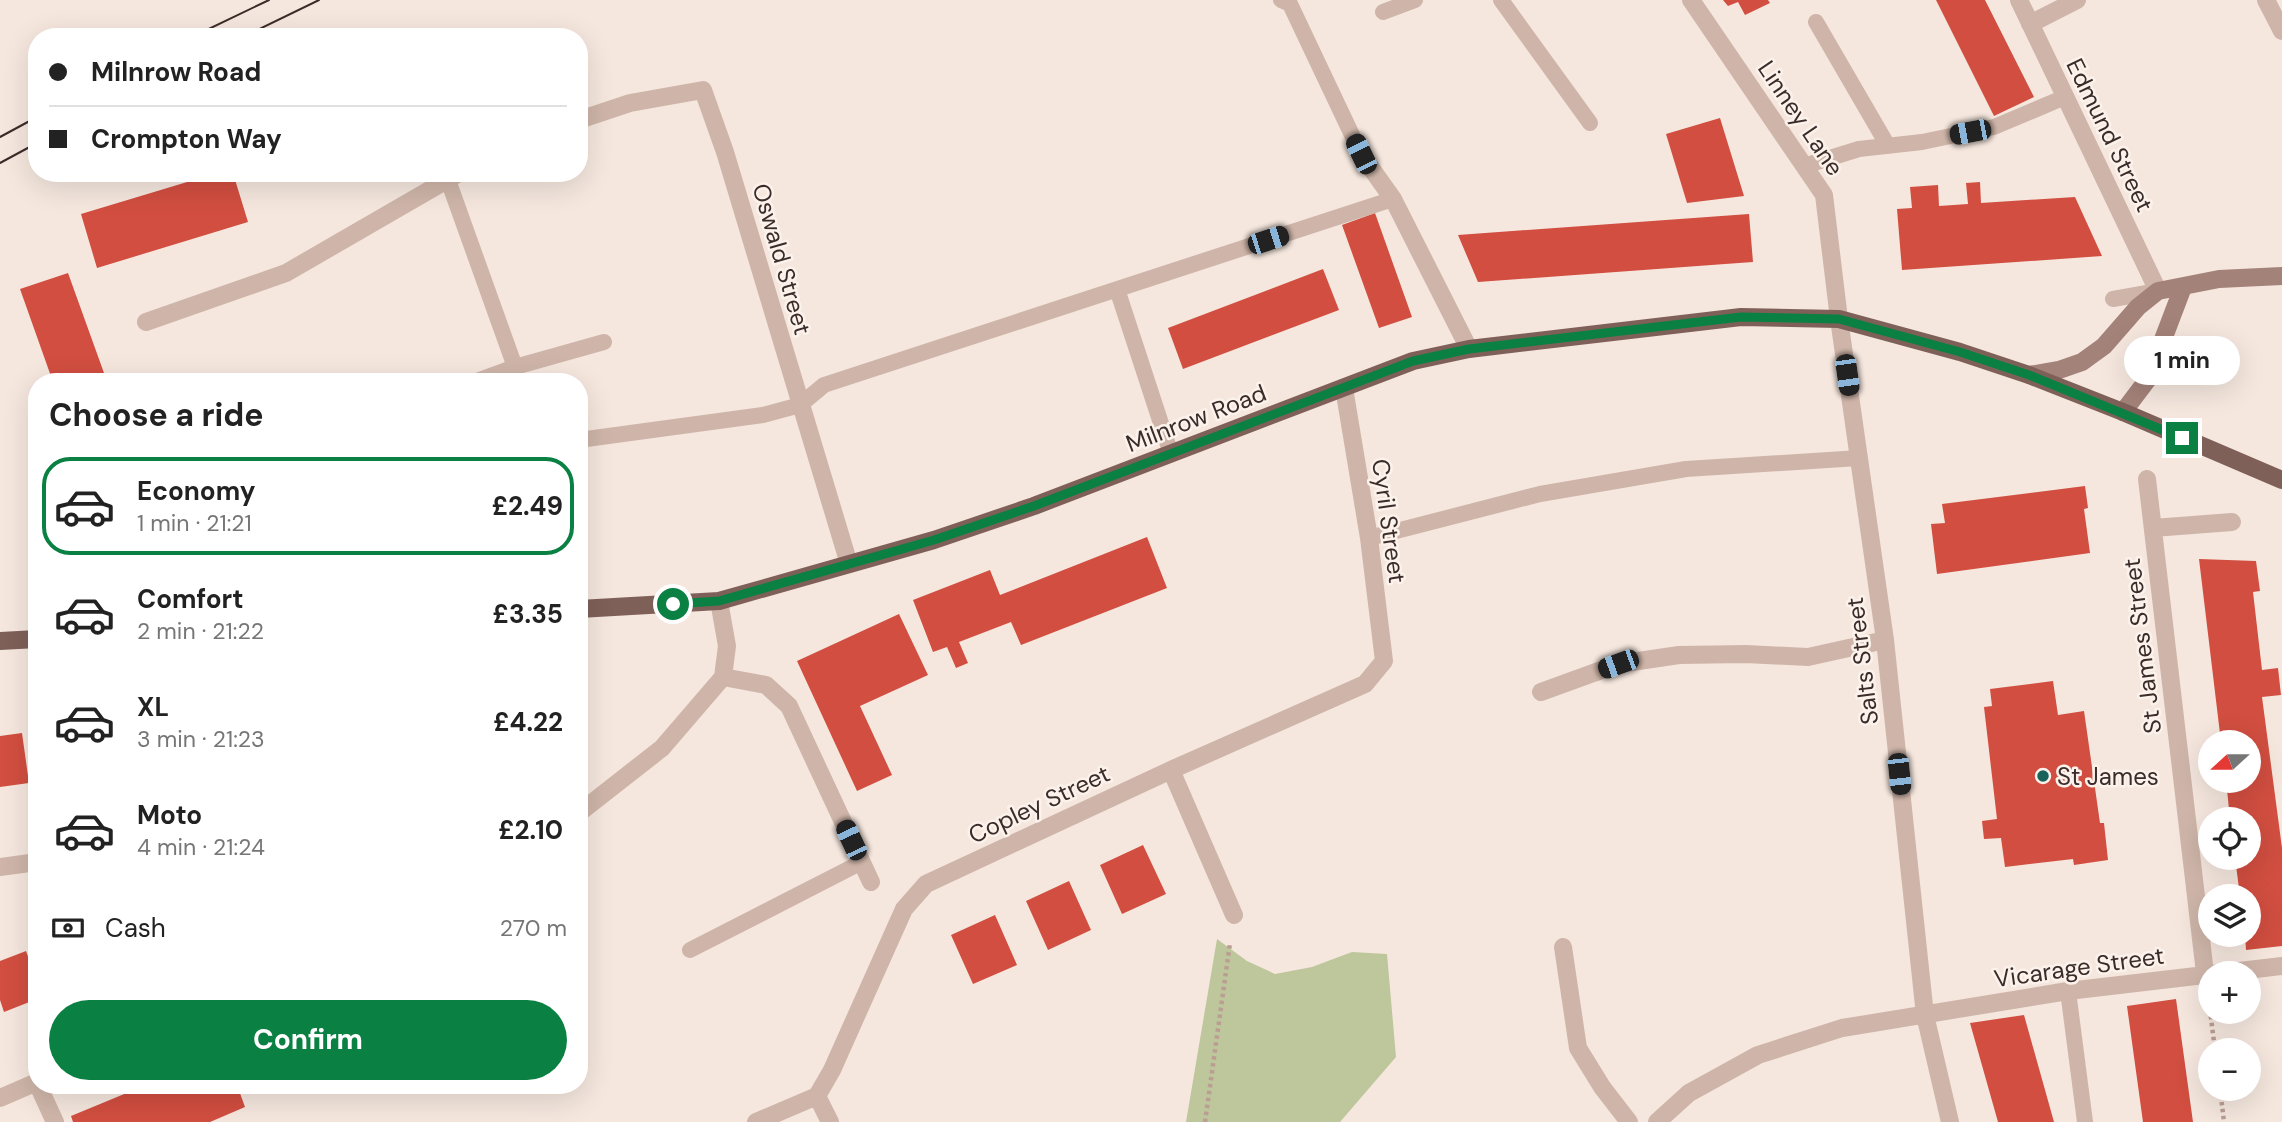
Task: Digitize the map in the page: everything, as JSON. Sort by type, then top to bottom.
[{"type":"main road","name":"Milnrow Road","points":[[588,608],[719,601],[947,536],[1413,361],[1469,349],[1741,317],[1839,319],[1960,352],[2029,375],[2123,412],[2282,480]]},
{"type":"main road","points":[[0,641],[28,639]]},
{"type":"street","name":"Linney Lane","points":[[1692,0],[1824,195],[1839,319]]},
{"type":"street","name":"Edmund Street","points":[[2019,0],[2158,291]]},
{"type":"street","points":[[2030,24],[2077,0]]},
{"type":"street","points":[[2266,0],[2282,31]]},
{"type":"street","name":"Oswald Street","points":[[588,117],[630,103],[703,90],[725,152],[849,564]]},
{"type":"street","points":[[1361,154],[1393,199],[1469,349]]},
{"type":"street","points":[[146,322],[286,273],[443,182]]},
{"type":"street","points":[[2029,375],[2059,370],[2082,362],[2104,346],[2138,307],[2158,291],[2219,279],[2282,276]]},
{"type":"street","points":[[2123,412],[2148,379],[2183,287]]},
{"type":"street","name":"Salts Street","points":[[1839,319],[1885,640],[1925,1016],[1950,1122]]},
{"type":"street","name":"Cyril Street","points":[[1344,388],[1369,538],[1384,661]]},
{"type":"street","name":"St James Street","points":[[2147,479],[2203,961]]},
{"type":"street","name":"St James Street","points":[[2153,528],[2232,522]]},
{"type":"street","points":[[588,806],[662,748],[723,677],[727,646],[719,601]]},
{"type":"street","points":[[1541,692],[1618,664],[1679,655],[1808,657],[1885,640]]},
{"type":"street","name":"Copley Street","points":[[817,1096],[832,1070],[904,909],[926,884],[1171,770],[1366,684],[1384,661]]},
{"type":"street","points":[[723,677],[766,685],[789,706],[871,882]]},
{"type":"street","points":[[1171,770],[1234,915]]},
{"type":"street","points":[[0,867],[28,863]]},
{"type":"street","points":[[1563,947],[1578,1048],[1602,1087],[1629,1122]]},
{"type":"street","name":"Vicarage Street","points":[[2261,967],[2282,965]]},
{"type":"street","name":"Vicarage Street","points":[[1657,1122],[1689,1093],[1758,1055],[1842,1028],[2068,991],[2198,975]]},
{"type":"street","points":[[0,1098],[28,1087]]},
{"type":"street","points":[[42,1094],[55,1122]]},
{"type":"street","points":[[756,1122],[817,1096],[830,1122]]},
{"type":"lane","points":[[1281,0],[1290,4],[1361,154]]},
{"type":"lane","points":[[1383,12],[1415,0]]},
{"type":"lane","points":[[1501,0],[1590,123]]},
{"type":"lane","points":[[1816,22],[1888,146]]},
{"type":"lane","points":[[1804,166],[1859,149],[1922,142],[1994,127],[2065,97]]},
{"type":"lane","points":[[455,182],[515,367]]},
{"type":"lane","points":[[588,439],[763,415],[800,405],[824,385],[1393,199]]},
{"type":"lane","points":[[1118,289],[1171,454]]},
{"type":"lane","points":[[2113,299],[2158,291]]},
{"type":"lane","points":[[499,373],[604,342]]},
{"type":"lane","points":[[1369,538],[1540,494],[1686,469],[1859,458]]},
{"type":"lane","points":[[690,950],[862,862]]},
{"type":"lane","points":[[2068,991],[2085,1122]]},
{"type":"path","points":[[1205,1122],[1234,915]]},
{"type":"path","points":[[2222,1101],[2224,1122]]},
{"type":"green space","points":[[1217,939],[1247,961],[1275,974],[1312,967],[1352,952],[1387,954],[1396,1057],[1340,1122],[1186,1122]]},
{"type":"building","points":[[1723,0],[1768,0],[1770,3],[1745,15],[1738,2],[1728,6]]},
{"type":"building","points":[[1936,0],[1985,0],[2034,97],[1994,116]]},
{"type":"building","points":[[1720,118],[1744,196],[1687,203],[1666,134]]},
{"type":"building","points":[[187,182],[236,182],[248,222],[97,268],[81,214]]},
{"type":"building","points":[[1980,182],[1981,203],[2075,197],[2102,256],[1902,270],[1897,209],[1912,208],[1910,187],[1938,185],[1939,206],[1968,204],[1966,183]]},
{"type":"building","points":[[1375,213],[1412,317],[1379,328],[1342,225]]},
{"type":"building","points":[[1749,214],[1753,262],[1478,282],[1458,235]]},
{"type":"building","points":[[1323,269],[1339,310],[1183,369],[1168,328]]},
{"type":"building","points":[[68,273],[104,373],[50,373],[20,289]]},
{"type":"building","points":[[2085,486],[2088,508],[2084,509],[2090,553],[1937,574],[1931,524],[1945,523],[1942,504]]},
{"type":"building","points":[[1147,537],[1167,588],[1021,645],[1011,622],[959,642],[968,663],[956,668],[947,647],[933,652],[913,600],[990,570],[1000,595]]},
{"type":"building","points":[[2199,559],[2256,561],[2260,591],[2253,592],[2262,670],[2278,668],[2281,695],[2262,697],[2282,848],[2282,946],[2246,950],[2246,947],[2261,947],[2261,884],[2238,884],[2237,870],[2261,870],[2261,807],[2229,807],[2227,793],[2261,793],[2261,730],[2220,730]]},
{"type":"building","points":[[899,614],[928,675],[860,706],[892,775],[857,791],[797,661]]},
{"type":"building","name":"St James","points":[[2053,681],[2058,715],[2084,711],[2108,860],[2074,865],[2073,859],[2005,867],[2001,838],[1984,839],[1982,821],[1997,819],[1984,707],[1992,706],[1990,689]]},
{"type":"building","points":[[22,733],[28,783],[0,787],[0,736]]},
{"type":"building","points":[[1143,845],[1166,894],[1122,914],[1100,865]]},
{"type":"building","points":[[1069,881],[1091,930],[1048,950],[1026,901]]},
{"type":"building","points":[[995,915],[1017,965],[973,984],[951,935]]},
{"type":"building","points":[[26,951],[28,956],[28,1003],[4,1012],[0,1000],[0,961]]},
{"type":"building","points":[[2176,999],[2193,1122],[2143,1122],[2127,1006]]},
{"type":"building","points":[[2024,1015],[2054,1122],[1998,1122],[1970,1023]]},
{"type":"building","points":[[124,1094],[240,1094],[245,1107],[210,1122],[73,1122],[71,1116]]},
{"type":"tram line","points":[[211,28],[269,0]]},
{"type":"tram line","points":[[261,28],[319,0]]},
{"type":"tram line","points":[[0,137],[28,122]]},
{"type":"tram line","points":[[0,163],[28,148]]},
{"type":"place","name":"St James","points":[[2043,776]]},
{"type":"route","points":[[673,604],[719,601],[934,540],[1034,506],[1413,361],[1469,349],[1598,332],[1741,317],[1839,319],[1960,352],[2029,375],[2182,438]]}]
